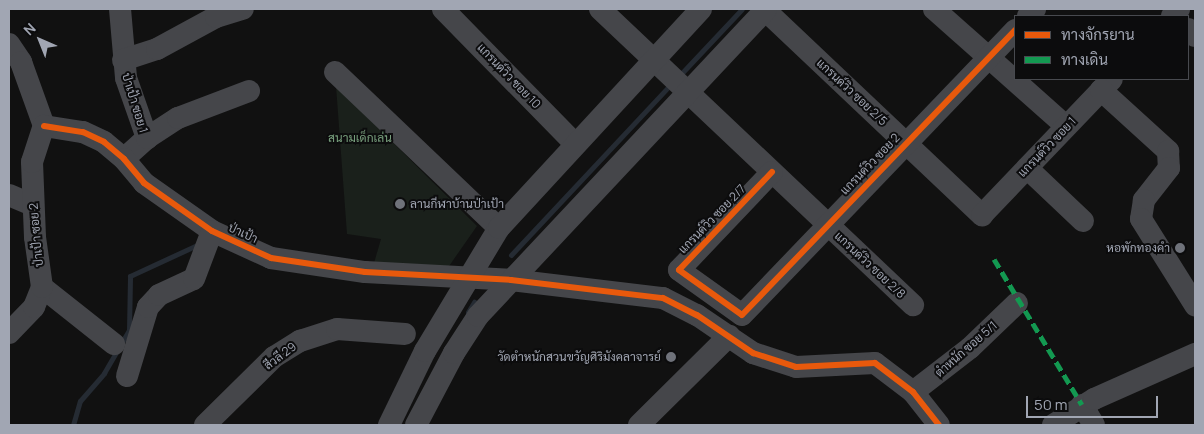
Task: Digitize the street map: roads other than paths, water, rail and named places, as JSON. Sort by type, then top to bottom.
[{"type":"street","name":"ป่าเป้า ซอย 1","points":[[120,9],[123,60],[147,138],[124,159]]},
{"type":"street","points":[[123,60],[157,49],[216,17],[243,9]]},
{"type":"street","name":"แกรนด์วิว ซอย 10","points":[[443,9],[574,143]]},
{"type":"street","name":"แกรนด์วิว ซอย 2/8","points":[[600,9],[913,305]]},
{"type":"street","points":[[416,425],[468,330],[511,280],[670,75],[701,9]]},
{"type":"street","points":[[934,9],[1066,126]]},
{"type":"street","points":[[389,425],[421,359],[499,228],[574,143],[765,10]]},
{"type":"street","name":"แกรนด์วิว ซอย 2/5","points":[[765,10],[982,215]]},
{"type":"street","name":"แกรนด์วิว ซอย 2","points":[[742,315],[1014,31]]},
{"type":"street","points":[[9,44],[22,62],[44,126]]},
{"type":"street","points":[[336,72],[499,228]]},
{"type":"street","points":[[1106,84],[1168,151],[1169,168],[1144,200],[1140,213],[1195,305]]},
{"type":"street","name":"แกรนด์วิว ซอย 1","points":[[982,215],[1106,84]]},
{"type":"street","points":[[147,138],[178,118],[249,91]]},
{"type":"street","name":"ป่าเป้า","points":[[44,126],[83,132],[104,142],[124,159],[144,184],[212,231],[271,258],[365,272],[511,280],[663,298],[697,315],[754,353],[796,368],[875,363],[913,392],[939,425]]},
{"type":"street","name":"ป่าเป้า ซอย 2","points":[[42,287],[33,205],[32,162],[44,126]]},
{"type":"street","points":[[1027,168],[1082,221]]},
{"type":"street","name":"แกรนด์วิว ซอย 2/7","points":[[742,315],[679,270],[772,172]]},
{"type":"street","points":[[9,195],[33,205]]},
{"type":"street","points":[[127,376],[148,307],[159,296],[194,280],[212,231]]},
{"type":"street","points":[[9,333],[34,307],[42,287],[114,344]]},
{"type":"street","name":"ตำหนัก ซอย 5/1","points":[[913,392],[970,348],[1017,303]]},
{"type":"street","name":"สีวลี 29","points":[[205,425],[274,357],[300,341],[337,329],[405,334]]},
{"type":"street","points":[[639,425],[729,336]]},
{"type":"street","points":[[1053,425],[1082,405],[1195,354]]},
{"type":"street","points":[[1082,405],[1094,425]]},
{"type":"waterway","points":[[679,76],[742,9]]},
{"type":"waterway","points":[[511,255],[671,84]]},
{"type":"waterway","points":[[73,425],[80,401],[104,373],[129,330],[130,276],[197,245]]},
{"type":"waterway","points":[[468,312],[474,302]]},
{"type":"place","name":"ลานกีฬาบ้านป่าเป้า","points":[[400,204]]},
{"type":"place","name":"หอพักทองคำ","points":[[1180,248]]},
{"type":"place","name":"วัดตำหนักสวนขวัญศิริมังคลาจารย์","points":[[671,357]]},
{"type":"park label","name":"สนามเด็กเล่น","points":[[360,138]]}]
